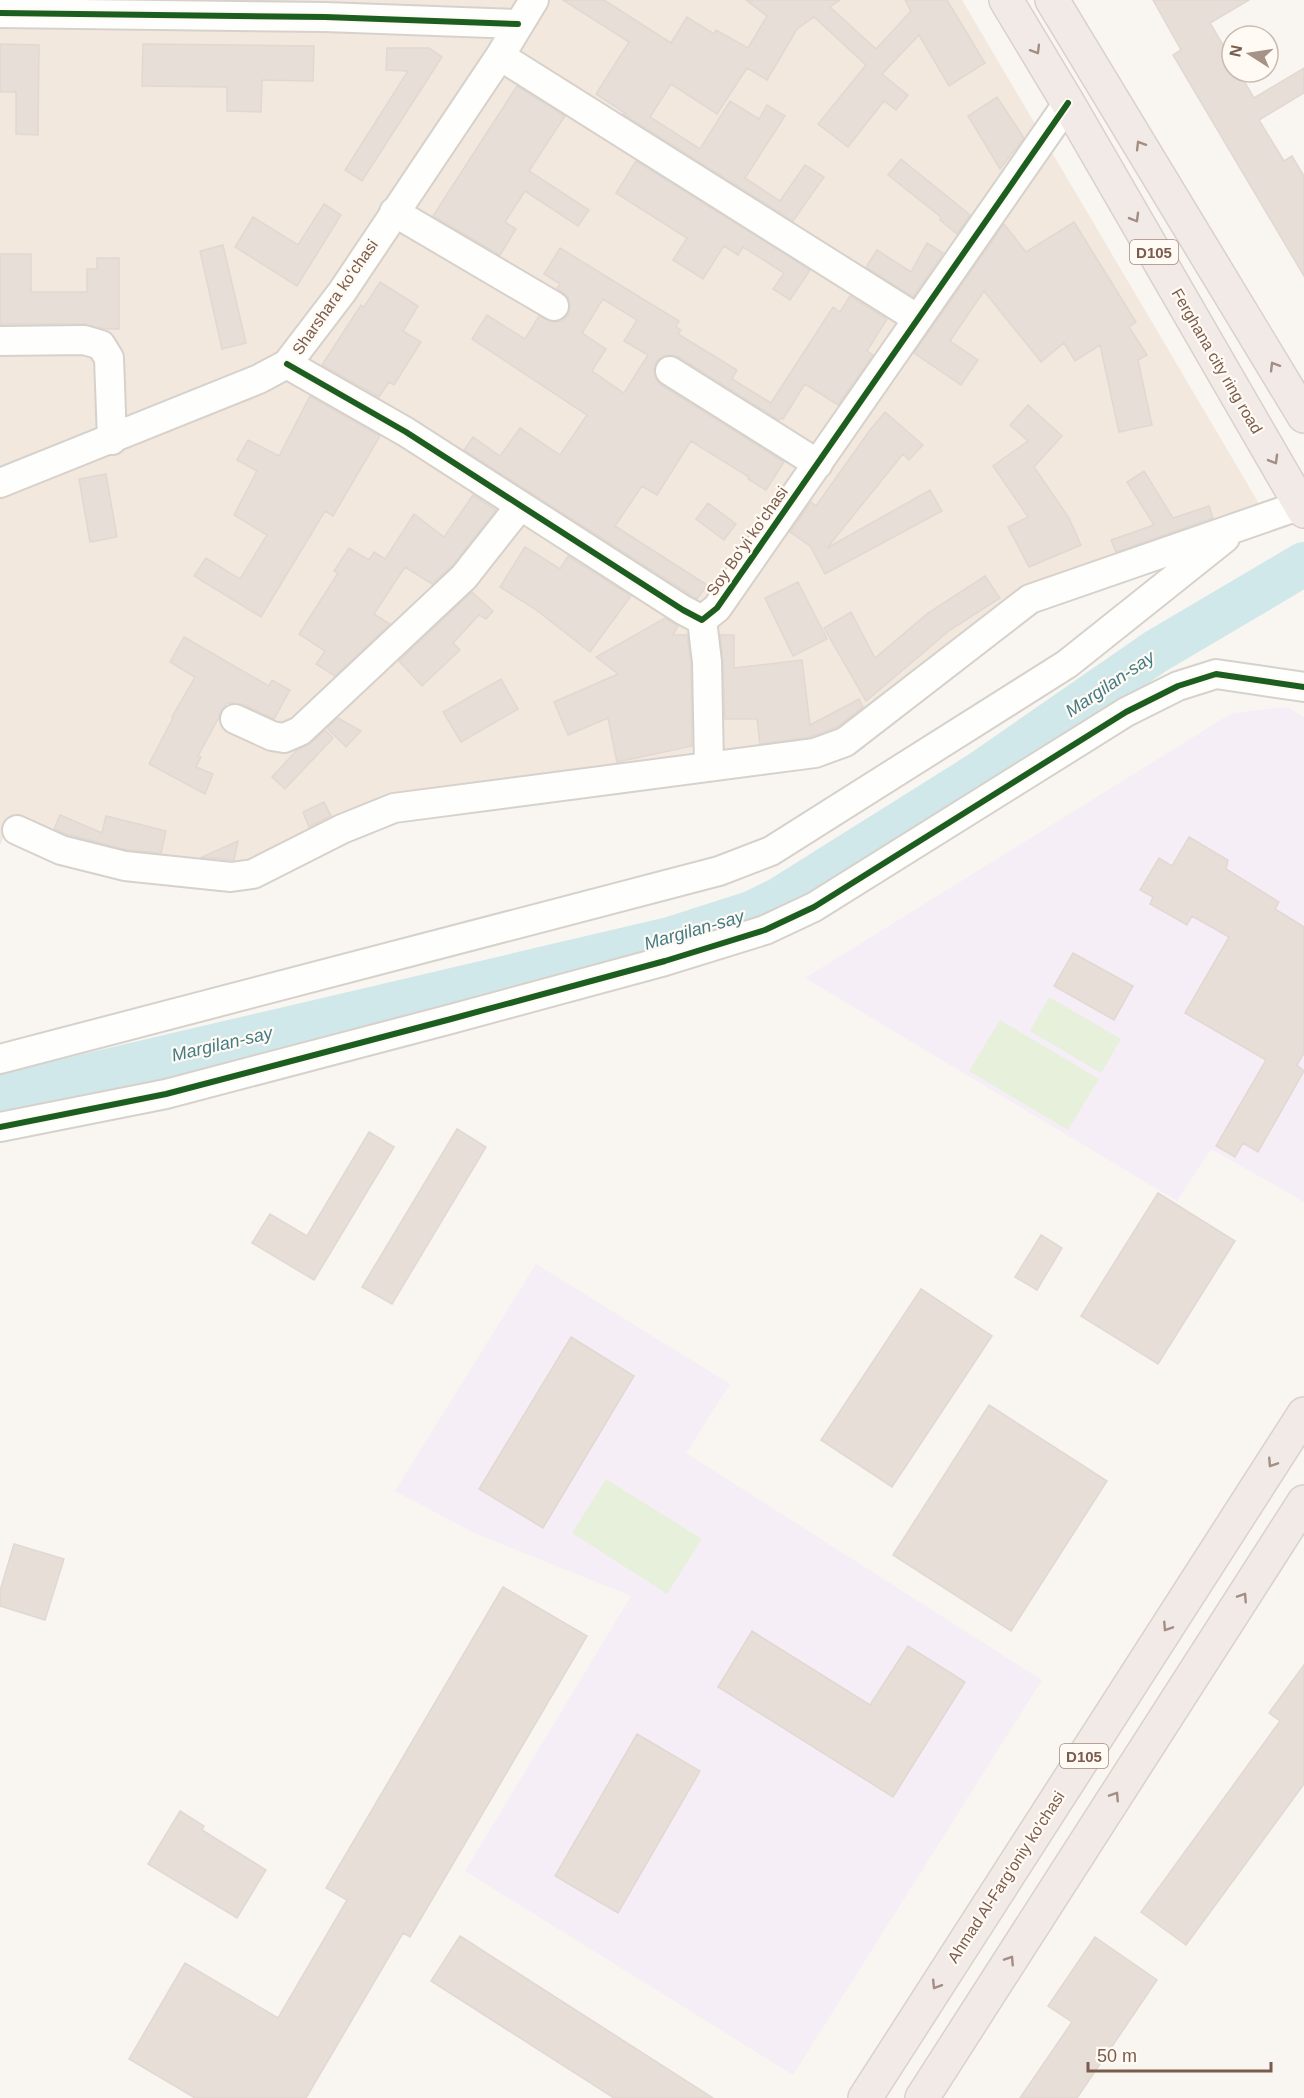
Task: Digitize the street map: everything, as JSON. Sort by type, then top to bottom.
[{"type":"highway","name":"Ferghana city ring road","points":[[1005,0],[1068,103],[1302,508]]},
{"type":"highway","name":"D105","points":[[1052,0],[1304,416]]},
{"type":"highway","name":"Ahmad Al-Farg'oniy ko'chasi","points":[[865,2098],[1304,1414]]},
{"type":"highway","name":"D105","points":[[922,2098],[1304,1502]]},
{"type":"street","name":"Sharshara koʻchasi","points":[[0,483],[260,379],[287,364],[342,292],[500,56],[534,0]]},
{"type":"street","points":[[0,13],[324,17],[518,24]]},
{"type":"street","points":[[500,56],[918,319]]},
{"type":"street","name":"Soy Boʻyi koʻchasi","points":[[702,620],[717,608],[1068,103]]},
{"type":"street","points":[[394,212],[554,306]]},
{"type":"street","points":[[0,341],[84,340],[101,345],[109,358],[112,440]]},
{"type":"street","points":[[287,364],[406,432],[702,620],[707,662],[710,766]]},
{"type":"street","points":[[670,371],[818,464]]},
{"type":"street","points":[[234,719],[272,736],[284,738],[300,731],[464,576],[520,506]]},
{"type":"street","points":[[17,830],[61,850],[124,866],[231,878],[253,874],[342,829],[394,808],[815,753],[845,742],[1030,599],[1243,524],[1302,508]]},
{"type":"street","points":[[0,1059],[719,871],[771,851],[1067,664],[1243,524]]},
{"type":"street","points":[[0,1127],[189,1088],[644,967],[765,930],[814,907],[1126,712],[1178,686],[1216,674],[1304,687]]},
{"type":"shaded area","points":[[0,0],[962,0],[1264,512],[1028,593],[838,752],[390,813],[245,883],[6,832],[0,845]]},
{"type":"shaded area","points":[[1288,707],[1304,717],[1304,1202],[1211,1149],[1177,1201],[805,978],[1232,713]]},
{"type":"shaded area","points":[[536,1264],[730,1384],[686,1453],[1042,1680],[793,2075],[465,1871],[631,1596],[474,1533],[395,1491]]},
{"type":"green space","points":[[1049,997],[1121,1039],[1101,1073],[1030,1031]]},
{"type":"green space","points":[[1000,1020],[1099,1079],[1068,1130],[969,1071]]},
{"type":"green space","points":[[606,1479],[702,1539],[667,1594],[572,1533]]},
{"type":"building","points":[[563,0],[604,0],[671,43],[687,17],[714,34],[716,30],[748,48],[767,16],[746,0],[840,0],[830,7],[876,49],[911,11],[905,0],[947,0],[985,63],[949,86],[919,35],[882,74],[908,95],[896,110],[884,101],[848,147],[818,124],[866,65],[814,17],[797,29],[767,80],[747,68],[717,114],[671,84],[650,117],[700,149],[730,101],[759,119],[767,105],[785,116],[745,178],[780,201],[805,165],[824,177],[793,221],[623,114],[625,113],[596,94],[629,42]]},
{"type":"building","points":[[1153,0],[1249,0],[1210,23],[1220,40],[1220,84],[1246,84],[1254,98],[1304,68],[1304,93],[1259,120],[1284,161],[1292,156],[1304,176],[1304,276],[1173,55],[1181,50]]},
{"type":"building","points":[[0,44],[39,45],[38,135],[16,134],[16,92],[0,92]]},
{"type":"building","points":[[143,44],[314,46],[313,81],[262,80],[261,112],[227,111],[227,87],[142,86]]},
{"type":"building","points":[[387,48],[429,48],[442,57],[362,181],[345,170],[408,71],[386,70]]},
{"type":"building","points":[[517,86],[565,116],[529,171],[589,210],[578,226],[525,191],[505,222],[516,229],[500,255],[433,216]]},
{"type":"building","points":[[997,97],[1024,138],[1000,169],[968,116]]},
{"type":"building","points":[[901,159],[970,215],[957,234],[940,220],[941,217],[888,175]]},
{"type":"building","points":[[636,161],[810,270],[790,300],[773,289],[784,273],[743,247],[738,255],[724,246],[703,279],[673,260],[687,238],[616,193]]},
{"type":"building","points":[[324,204],[341,215],[297,286],[235,247],[253,217],[298,245]]},
{"type":"building","points":[[1074,222],[1136,322],[1129,327],[1147,355],[1138,360],[1152,425],[1119,432],[1100,345],[1075,361],[1064,343],[1041,362],[984,291],[950,341],[978,360],[961,385],[914,353],[1004,224],[1026,252]]},
{"type":"building","points":[[927,243],[943,253],[913,297],[866,267],[877,250],[911,272]]},
{"type":"building","points":[[223,245],[246,343],[222,349],[200,251]]},
{"type":"building","points":[[560,248],[679,321],[676,327],[681,330],[678,334],[737,370],[732,379],[771,403],[833,307],[840,312],[850,296],[887,319],[867,351],[873,355],[838,405],[805,384],[783,419],[779,420],[679,357],[663,356],[656,362],[654,371],[661,385],[784,462],[766,490],[691,441],[657,495],[642,486],[615,526],[707,585],[697,599],[464,450],[473,437],[500,456],[520,428],[560,455],[587,415],[472,339],[487,315],[525,339],[539,316],[554,322],[562,321],[568,315],[570,307],[568,297],[557,288],[560,284],[544,274]],"holes":[[[603,299],[637,320],[624,341],[648,355],[624,393],[592,371],[606,349],[582,333]]]},
{"type":"building","points":[[0,254],[31,254],[31,292],[87,292],[87,269],[97,269],[97,258],[119,258],[119,329],[104,329],[84,324],[0,324]]},
{"type":"building","points":[[380,282],[418,306],[403,331],[421,342],[394,385],[389,382],[379,397],[322,365],[361,305],[364,307]]},
{"type":"building","points":[[310,396],[380,436],[333,516],[325,511],[261,617],[194,576],[206,558],[240,579],[267,535],[234,515],[257,471],[237,460],[248,440],[279,456]]},
{"type":"building","points":[[1028,405],[1062,436],[1034,467],[1069,518],[1081,545],[1029,567],[1008,527],[1028,517],[993,466],[1028,441],[1010,425]]},
{"type":"building","points":[[885,412],[923,445],[909,460],[903,454],[827,548],[930,490],[942,511],[825,574],[810,546],[790,532],[811,502],[816,506]]},
{"type":"building","points":[[1144,471],[1173,518],[1209,506],[1213,518],[1116,552],[1111,540],[1154,525],[1127,482]]},
{"type":"building","points":[[106,474],[117,537],[90,542],[79,479]]},
{"type":"building","points":[[473,495],[496,510],[452,566],[432,584],[405,567],[374,614],[390,624],[335,676],[316,664],[325,651],[299,634],[338,573],[334,571],[349,548],[369,560],[374,552],[385,559],[414,514],[444,537]]},
{"type":"building","points":[[708,503],[736,524],[724,540],[696,519]]},
{"type":"building","points":[[525,547],[560,569],[568,556],[631,596],[590,652],[535,609],[500,587]]},
{"type":"building","points":[[985,576],[1000,598],[950,630],[866,701],[824,628],[851,612],[875,658],[928,613]]},
{"type":"building","points":[[798,582],[827,639],[793,656],[765,598]]},
{"type":"building","points":[[472,592],[493,611],[486,619],[479,615],[453,643],[460,650],[422,686],[399,661]]},
{"type":"building","points":[[665,618],[678,626],[673,635],[687,635],[691,663],[692,746],[617,762],[608,718],[568,735],[554,702],[618,674],[596,657]]},
{"type":"building","points":[[720,635],[734,635],[734,668],[802,660],[810,725],[859,699],[863,707],[837,727],[811,737],[760,744],[757,719],[725,719]]},
{"type":"building","points":[[184,637],[269,686],[272,680],[290,690],[274,719],[242,704],[227,703],[220,712],[198,756],[201,757],[196,767],[213,774],[205,794],[149,764],[195,677],[170,662]]},
{"type":"building","points":[[501,679],[518,709],[461,742],[443,712]]},
{"type":"building","points":[[338,718],[361,731],[346,747],[327,728]]},
{"type":"building","points":[[325,730],[333,738],[285,789],[272,777],[296,751],[311,743]]},
{"type":"building","points":[[324,802],[331,816],[309,827],[303,812]]},
{"type":"building","points":[[60,815],[102,833],[106,816],[166,831],[161,853],[128,850],[66,834],[54,829]]},
{"type":"building","points":[[1189,837],[1228,860],[1226,869],[1279,902],[1275,909],[1304,927],[1304,1053],[1297,1065],[1304,1071],[1258,1152],[1243,1143],[1235,1157],[1216,1146],[1266,1060],[1185,1013],[1229,937],[1192,916],[1187,925],[1150,904],[1153,897],[1140,890],[1159,858],[1172,866]]},
{"type":"building","points":[[238,841],[234,860],[202,857]]},
{"type":"building","points":[[1073,953],[1133,986],[1114,1020],[1054,986]]},
{"type":"building","points":[[457,1129],[486,1147],[392,1304],[362,1287]]},
{"type":"building","points":[[369,1132],[394,1147],[314,1280],[252,1243],[270,1214],[307,1236]]},
{"type":"building","points":[[1158,1193],[1235,1241],[1158,1364],[1081,1316]]},
{"type":"building","points":[[1041,1235],[1062,1248],[1037,1290],[1015,1277]]},
{"type":"building","points":[[921,1289],[992,1336],[892,1487],[821,1440]]},
{"type":"building","points":[[571,1337],[634,1376],[543,1528],[479,1489]]},
{"type":"building","points":[[989,1405],[1107,1481],[1011,1631],[893,1555]]},
{"type":"building","points":[[14,1544],[64,1559],[45,1620],[0,1606],[0,1591]]},
{"type":"building","points":[[503,1587],[587,1636],[410,1937],[403,1933],[306,2098],[195,2098],[129,2059],[185,1963],[278,2018],[347,1900],[326,1888]]},
{"type":"building","points":[[752,1631],[870,1705],[908,1646],[965,1682],[893,1797],[718,1687]]},
{"type":"building","points":[[1304,1665],[1304,1784],[1186,1945],[1141,1912],[1280,1721],[1269,1713]]},
{"type":"building","points":[[637,1734],[700,1771],[618,1913],[555,1876]]},
{"type":"building","points":[[180,1811],[204,1826],[202,1830],[266,1870],[237,1918],[148,1864]]},
{"type":"building","points":[[460,1936],[713,2098],[614,2098],[431,1981]]},
{"type":"building","points":[[1095,1937],[1157,1980],[1077,2098],[1020,2098],[1072,2022],[1048,2006]]},
{"type":"waterway","name":"Margilan-say","points":[[0,1096],[670,939],[751,913],[780,899],[979,774],[1155,652],[1304,564]]},
{"type":"cycle path","points":[[0,13],[325,17],[518,24]]},
{"type":"cycle path","points":[[287,364],[406,432],[702,620],[717,608],[1068,103]]},
{"type":"cycle path","points":[[0,1127],[166,1094],[665,961],[765,930],[814,907],[1126,712],[1178,686],[1216,674],[1304,687]]}]
